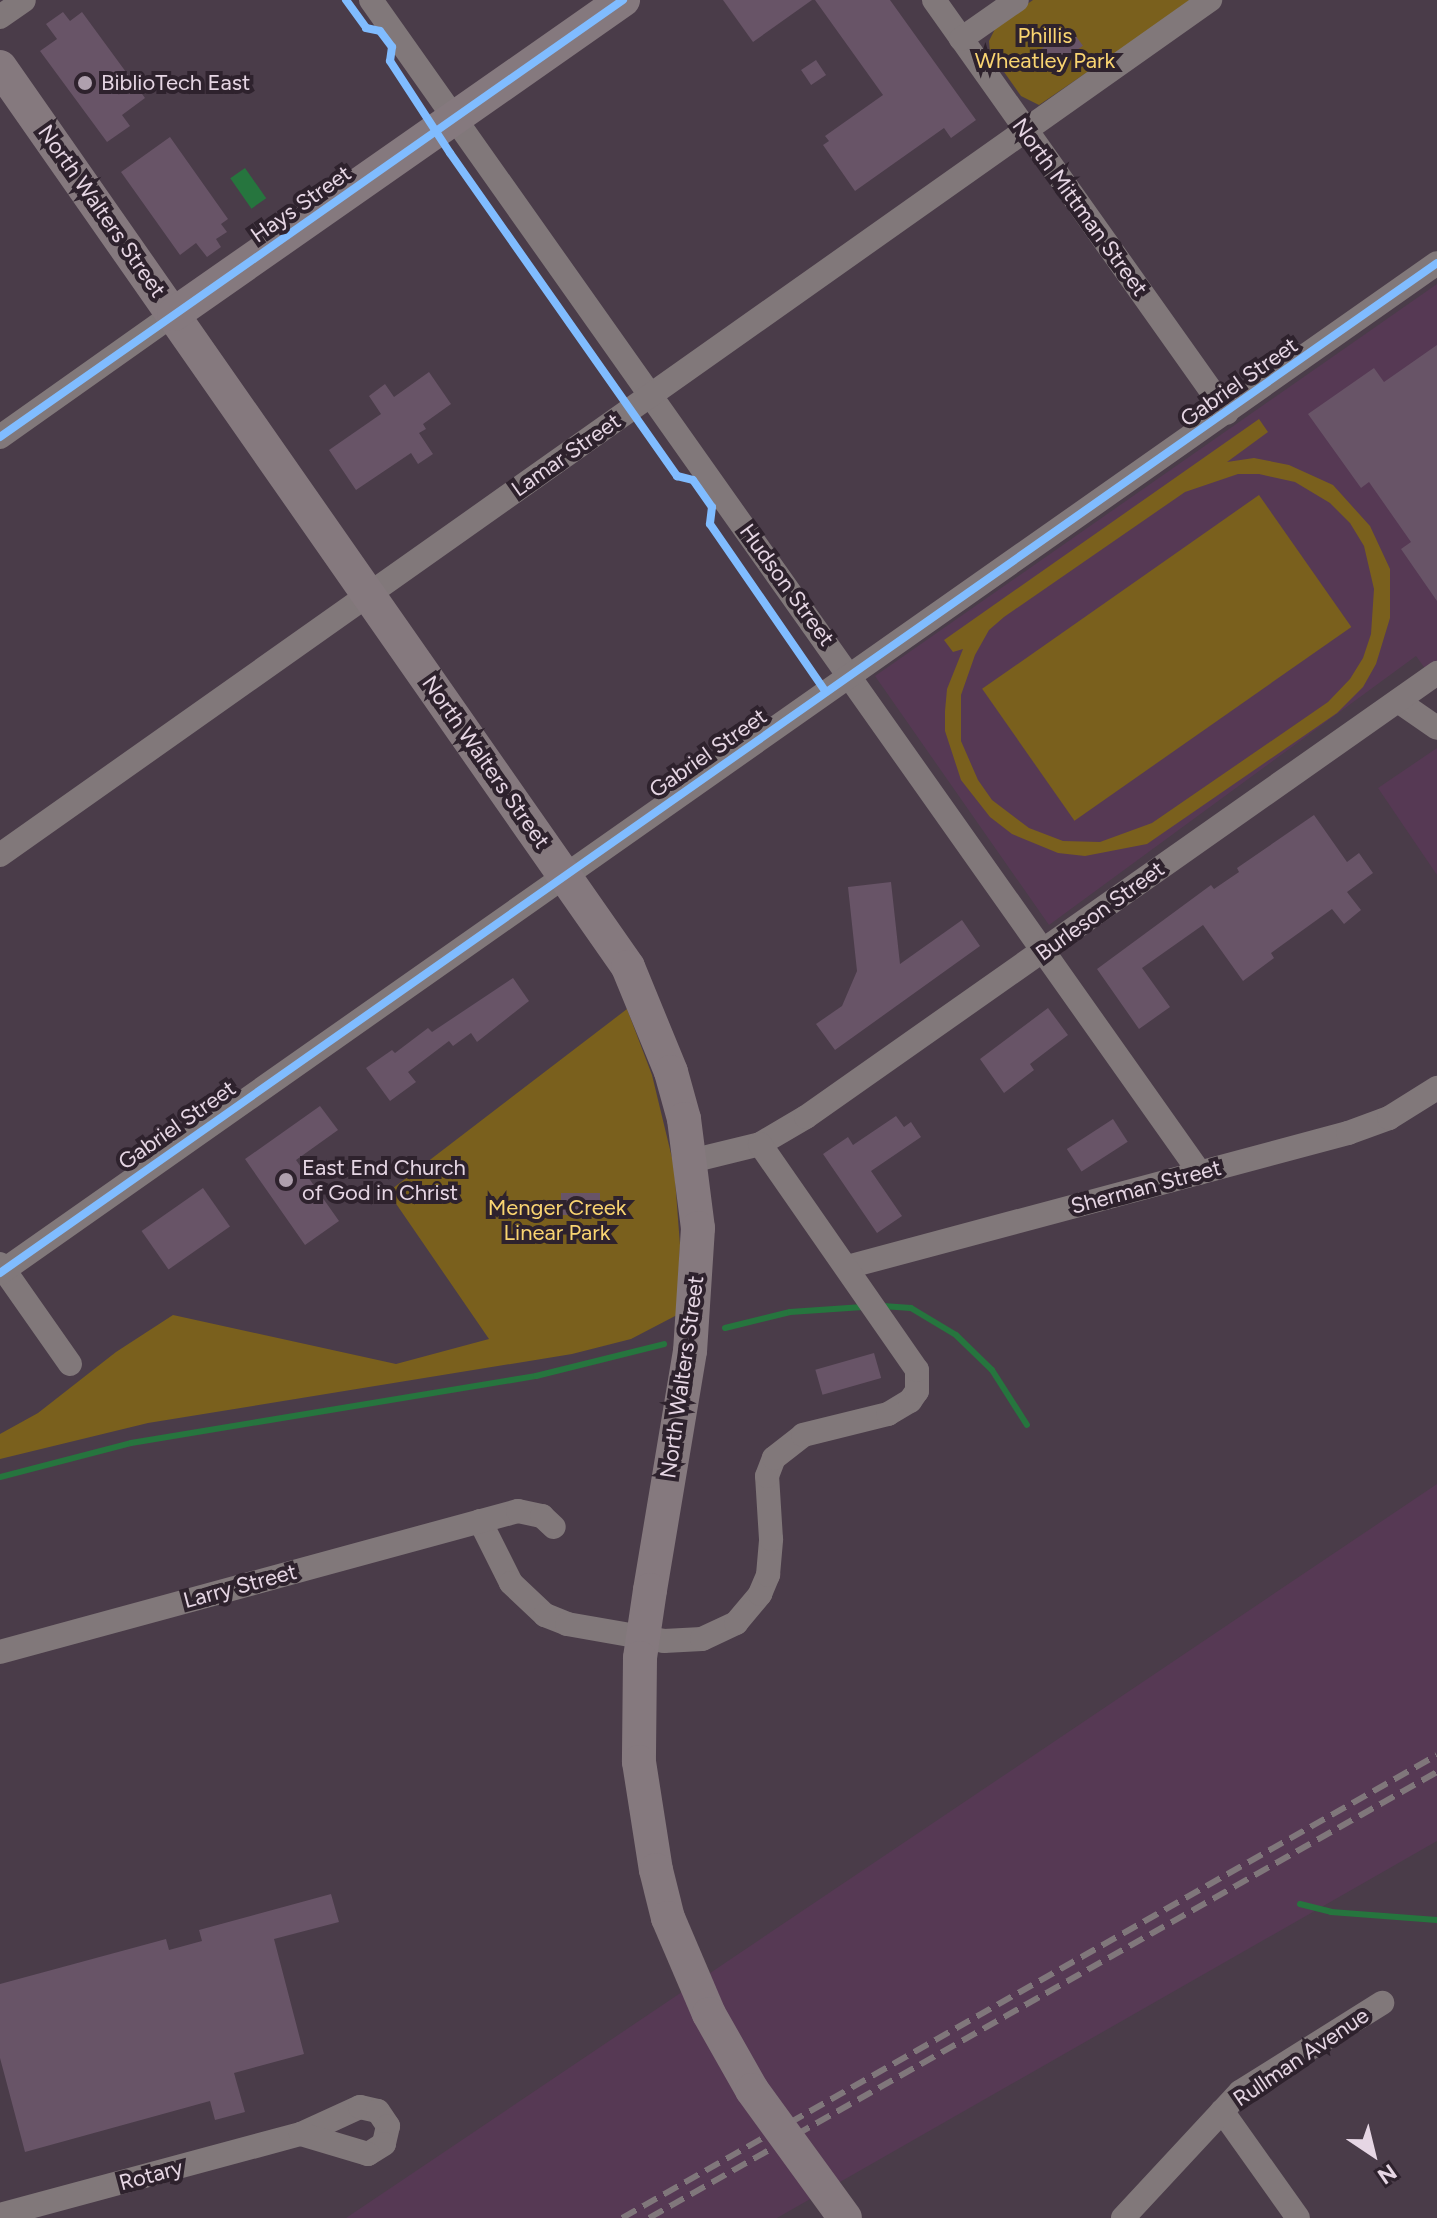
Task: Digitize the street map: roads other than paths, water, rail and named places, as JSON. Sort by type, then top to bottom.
[{"type":"main road","name":"Hays Street","points":[[174,314],[623,0]]},
{"type":"main road","name":"North Walters Street","points":[[0,67],[628,967],[671,1072],[691,1161],[698,1228],[692,1331],[640,1658],[639,1762],[656,1870],[668,1918],[709,2014],[752,2090],[845,2218]]},
{"type":"street","points":[[0,17],[24,0]]},
{"type":"street","name":"Hudson Street","points":[[371,0],[1200,1173]]},
{"type":"street","name":"North Mittman Street","points":[[934,0],[1227,413]]},
{"type":"street","points":[[961,39],[1017,0]]},
{"type":"street","name":"Lamar Street","points":[[0,855],[1210,0]]},
{"type":"street","name":"Gabriel Street","points":[[1,1269],[1437,263]]},
{"type":"street","name":"Hays Street","points":[[0,437],[174,314]]},
{"type":"street","name":"Burleson Street","points":[[691,1161],[760,1144],[806,1117],[1437,673]]},
{"type":"street","points":[[1398,701],[1437,728]]},
{"type":"street","name":"Sherman Street","points":[[847,1267],[1374,1124],[1437,1088]]},
{"type":"street","points":[[480,1521],[511,1583],[545,1615],[567,1624],[664,1641],[702,1639],[723,1631],[745,1615],[760,1594],[768,1575],[771,1539],[767,1476],[774,1458],[803,1435],[898,1410],[917,1391],[917,1370],[760,1144]]},
{"type":"street","points":[[1,1269],[70,1364]]},
{"type":"street","name":"Larry Street","points":[[0,1652],[518,1511],[542,1516],[554,1527]]},
{"type":"street","name":"Rullman Avenue","points":[[1123,2218],[1222,2111],[1256,2082],[1382,2003]]},
{"type":"street","points":[[1222,2111],[1298,2218]]},
{"type":"street","name":"Rotary","points":[[0,2215],[301,2134]]},
{"type":"waterway","points":[[883,1306],[911,1308],[956,1335],[992,1370],[1027,1425]]},
{"type":"waterway","points":[[725,1328],[790,1312],[863,1307]]},
{"type":"waterway","points":[[0,1477],[131,1443],[536,1376],[664,1344]]},
{"type":"waterway","points":[[1300,1904],[1331,1912],[1437,1920]]},
{"type":"railway","points":[[622,2218],[1437,1755]]},
{"type":"railway","points":[[649,2218],[1437,1772]]},
{"type":"place","name":"BiblioTech East","points":[[85,83]]},
{"type":"place","name":"East End Church of God in Christ","points":[[286,1180]]},
{"type":"park label","name":"Phillis Wheatley Park","points":[[1045,48]]},
{"type":"park label","name":"Menger Creek Linear Park","points":[[557,1220]]}]
